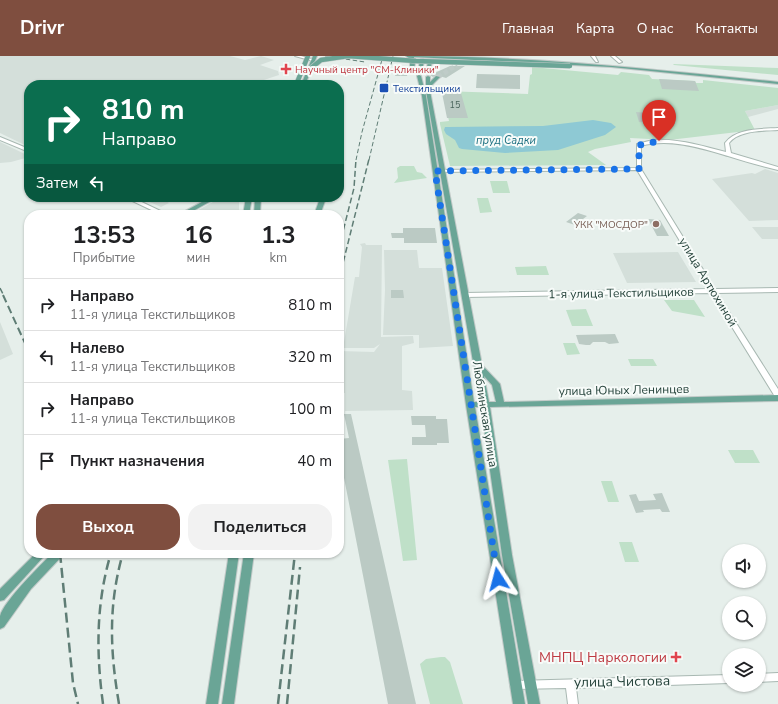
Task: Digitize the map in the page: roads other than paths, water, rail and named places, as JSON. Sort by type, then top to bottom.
[{"type":"main road","points":[[298,80],[308,56]]},
{"type":"main road","points":[[311,68],[321,60],[348,56],[416,61],[570,66],[778,80]]},
{"type":"main road","points":[[408,56],[412,58],[413,62],[411,76]]},
{"type":"main road","points":[[413,56],[611,66],[692,74]]},
{"type":"main road","points":[[442,56],[545,58],[646,64]]},
{"type":"main road","points":[[305,80],[314,57]]},
{"type":"main road","points":[[305,80],[314,57]]},
{"type":"main road","points":[[493,57],[630,65],[778,80]]},
{"type":"main road","name":"Люблинская улица","points":[[422,60],[420,75],[422,90],[465,295],[484,405],[507,555],[534,704]]},
{"type":"main road","name":"Люблинская улица","points":[[430,61],[428,87],[470,405],[519,704]]},
{"type":"main road","points":[[502,61],[551,66]]},
{"type":"main road","points":[[458,65],[465,62],[475,62],[710,78]]},
{"type":"main road","points":[[634,70],[778,86]]},
{"type":"main road","points":[[756,75],[778,80]]},
{"type":"main road","points":[[428,87],[438,77]]},
{"type":"main road","points":[[416,84],[422,90]]},
{"type":"main road","points":[[191,210],[206,202]]},
{"type":"main road","points":[[477,365],[496,384],[501,405]]},
{"type":"main road","name":"улица Юных Ленинцев","points":[[470,405],[778,398]]},
{"type":"main road","points":[[0,597],[37,558]]},
{"type":"main road","points":[[0,624],[20,594],[42,568],[54,558]]},
{"type":"main road","points":[[212,704],[233,558]]},
{"type":"main road","points":[[228,704],[248,558]]},
{"type":"street","points":[[297,56],[314,57]]},
{"type":"street","points":[[593,56],[597,61]]},
{"type":"street","points":[[613,56],[620,62]]},
{"type":"street","points":[[413,62],[421,59],[450,60],[458,62],[458,65]]},
{"type":"street","points":[[729,155],[727,143],[732,137],[744,133],[778,129]]},
{"type":"street","points":[[0,138],[24,149]]},
{"type":"street","points":[[439,171],[639,169],[639,145],[654,141],[674,142],[729,155],[778,169]]},
{"type":"street","name":"улица Артюхиной","points":[[639,169],[778,395]]},
{"type":"street","points":[[138,202],[155,210]]},
{"type":"street","name":"1-я улица Текстильщиков","points":[[465,295],[778,290]]},
{"type":"street","points":[[766,678],[778,677]]},
{"type":"street","name":"улица Чистова","points":[[515,685],[722,679]]},
{"type":"street","points":[[570,683],[573,704]]},
{"type":"water","name":"пруд Садки","points":[[593,120],[611,123],[616,127],[605,135],[558,150],[505,153],[462,149],[459,148],[455,140],[446,134],[444,130],[445,127],[543,126]]},
{"type":"tunnel","points":[[438,77],[457,65]]},
{"type":"railway","points":[[325,56],[365,62]]},
{"type":"railway","points":[[356,160],[362,132],[383,56]]},
{"type":"railway","points":[[369,160],[393,56]]},
{"type":"railway","points":[[344,227],[354,188],[356,159]]},
{"type":"railway","points":[[344,259],[369,159]]},
{"type":"railway","points":[[0,288],[4,296]]},
{"type":"railway","points":[[3,295],[24,341]]},
{"type":"railway","points":[[60,558],[73,683],[78,704]]},
{"type":"railway","points":[[103,704],[98,647],[102,590],[110,558]]},
{"type":"railway","points":[[119,704],[112,647],[112,628],[115,591],[122,558]]},
{"type":"railway","points":[[278,704],[294,558]]},
{"type":"railway","points":[[287,704],[300,567]]},
{"type":"place","name":"Научный центр \"СМ-Клиники\"","points":[[286,69]]},
{"type":"place","name":"Текстильщики","points":[[384,88]]},
{"type":"place","name":"УКК \"МОСДОР\"","points":[[656,224]]},
{"type":"place","name":"МНПЦ Наркологии","points":[[676,657]]}]
